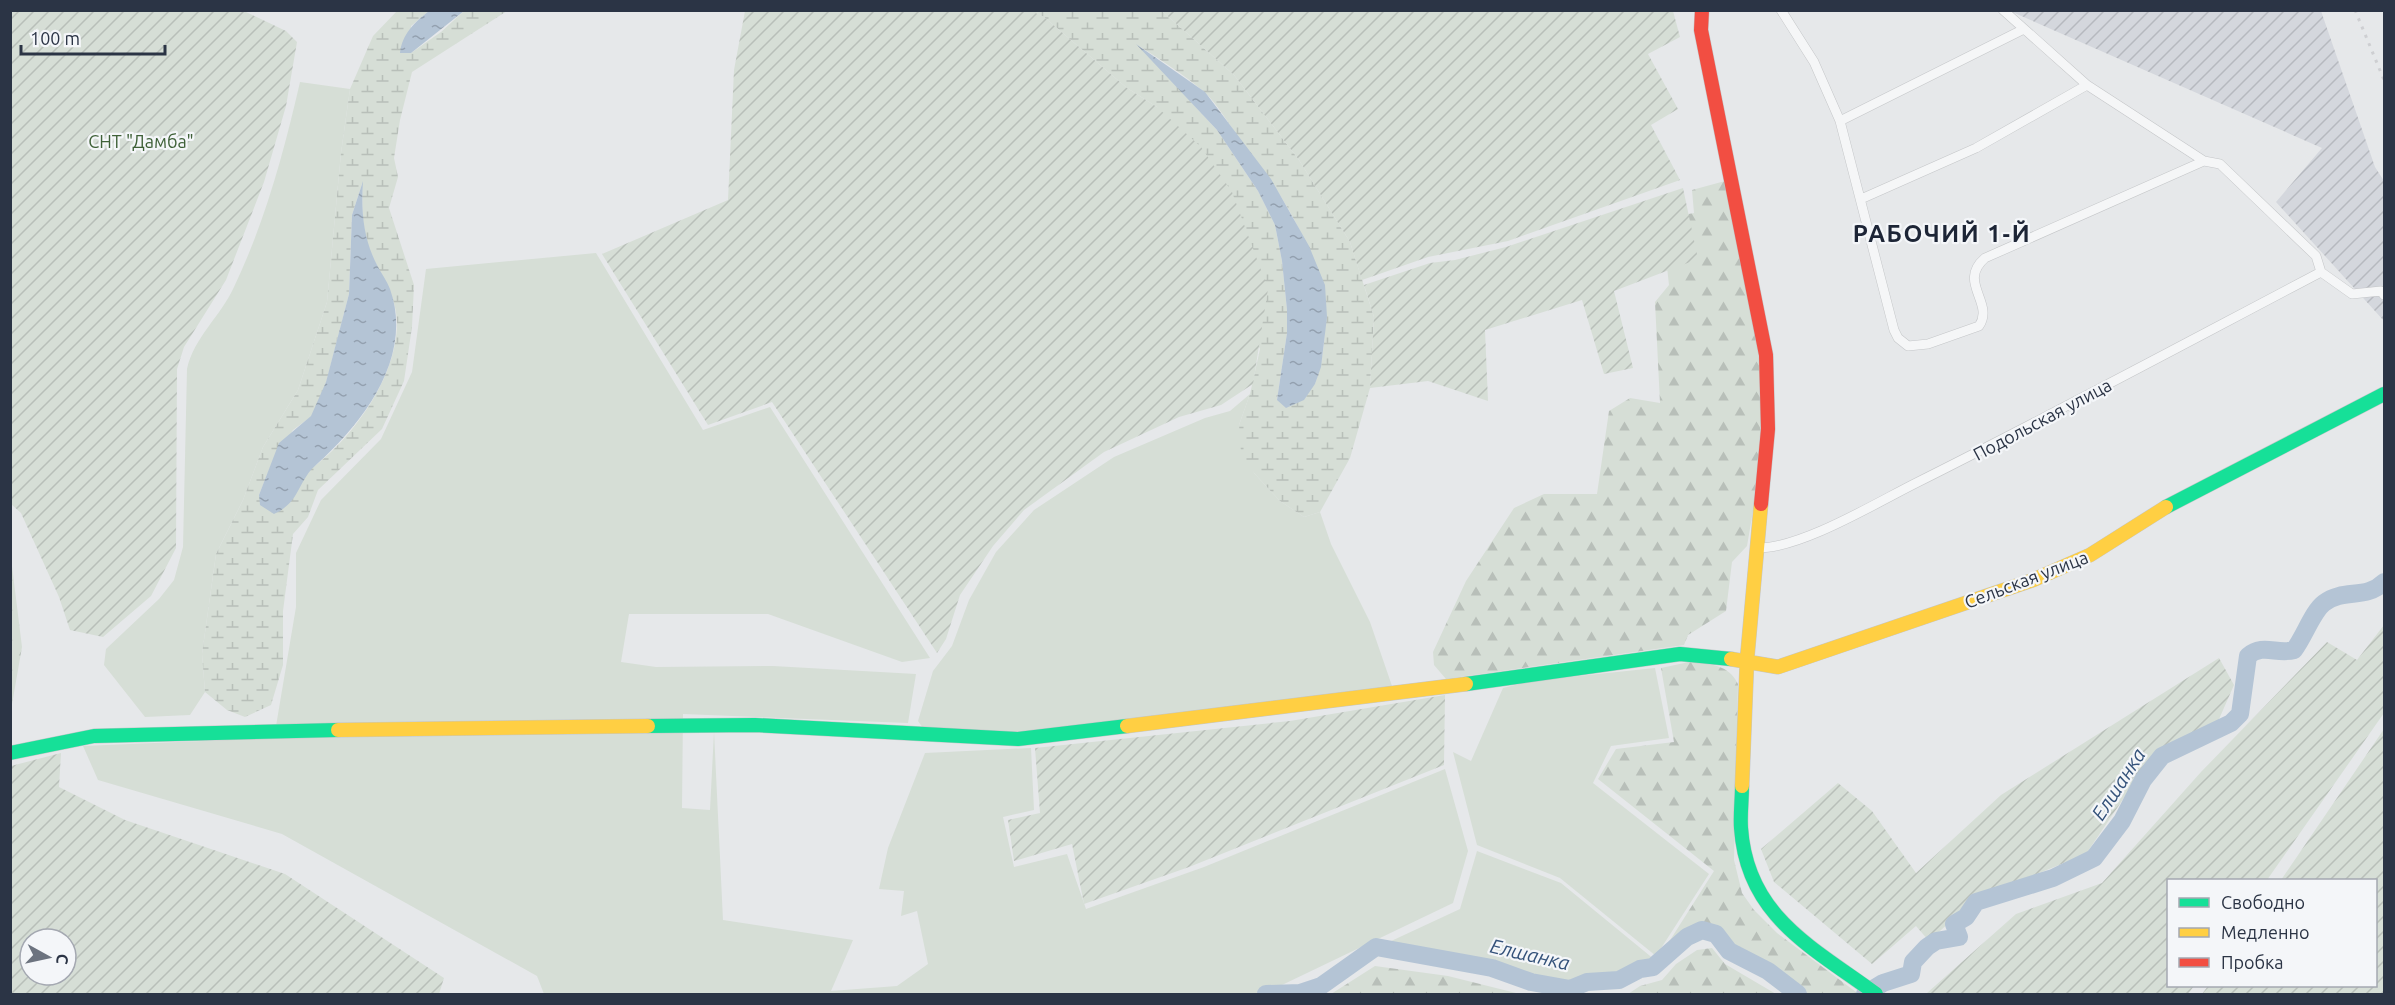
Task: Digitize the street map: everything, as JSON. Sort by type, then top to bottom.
[{"type":"street","points":[[1702,10],[1701,30],[1766,355],[1768,429],[1747,660],[1741,828],[1749,870],[1762,900],[1782,924],[1876,994]]},
{"type":"street","points":[[1781,10],[1814,62],[1840,121],[1894,330],[1903,343],[1916,347],[1979,326],[1983,311],[1973,273],[1984,258],[2204,161]]},
{"type":"street","points":[[2003,10],[2087,85],[2204,161],[2220,164],[2316,256],[2320,272],[2352,294],[2381,291],[2385,295]]},
{"type":"street","points":[[1840,121],[2024,29]]},
{"type":"street","points":[[1861,199],[1976,148],[2087,85]]},
{"type":"street","name":"Подольская улица","points":[[1757,548],[1775,548],[1842,521],[1996,443],[2320,272]]},
{"type":"street","name":"Сельская улица","points":[[10,753],[94,736],[143,733],[494,727],[755,725],[1018,739],[1296,707],[1680,654],[1747,660],[1778,667],[2033,580],[2090,555],[2178,499],[2385,394]]},
{"type":"shaded area","points":[[2010,11],[2321,11],[2375,167],[2384,181],[2384,321],[2276,202],[2322,148]]},
{"type":"green space","name":"СНТ \"Дамба\"","points":[[11,10],[244,11],[286,31],[297,42],[286,106],[264,182],[226,280],[184,347],[177,369],[176,548],[151,596],[103,637],[70,630],[59,597],[21,513],[11,504]]},
{"type":"green space","points":[[1029,10],[1044,17],[1127,88],[1157,107],[1201,147],[1232,192],[1268,289],[1253,384],[1221,405],[1179,417],[1104,452],[1024,510],[993,546],[960,595],[946,639],[937,653],[772,402],[708,425],[602,254],[728,200],[734,70],[745,11]]},
{"type":"green space","points":[[397,11],[429,11],[411,26],[411,53],[441,32],[464,11],[507,11],[412,72],[400,120],[394,158],[398,177],[389,208],[414,285],[412,327],[404,381],[382,429],[318,490],[308,517],[293,534],[283,611],[283,665],[271,705],[245,717],[227,710],[205,692],[202,654],[216,554],[243,500],[263,447],[298,390],[327,302],[341,153],[350,89],[373,36]],"holes":[[[362,184],[364,232],[396,312],[395,344],[389,365],[369,406],[340,443],[303,475],[259,495],[273,460],[293,430],[312,416],[326,383],[349,294],[352,215]]]},
{"type":"green space","points":[[1029,11],[1162,11],[1234,75],[1299,160],[1350,242],[1374,317],[1370,388],[1350,458],[1320,512],[1304,517],[1280,501],[1254,473],[1241,452],[1239,425],[1250,394],[1260,349],[1157,107],[1127,88],[1044,17]],"holes":[[[1139,46],[1172,67],[1213,101],[1279,193],[1296,222],[1310,253],[1320,284],[1324,317],[1323,350],[1315,384],[1277,400],[1287,333],[1287,310],[1282,261],[1275,225],[1258,191],[1217,130]]]},
{"type":"green space","points":[[1162,11],[1673,11],[1680,37],[1648,54],[1678,109],[1651,125],[1680,180],[1508,241],[1428,257],[1362,280],[1350,242],[1299,160],[1234,75]]},
{"type":"green space","points":[[300,82],[350,89],[341,153],[327,302],[298,390],[263,447],[243,500],[216,554],[202,654],[205,692],[190,715],[145,717],[104,665],[106,649],[159,599],[174,580],[183,547],[187,369],[190,357],[229,298],[255,237],[280,160]]},
{"type":"green space","points":[[1725,181],[1758,349],[1762,415],[1753,511],[1747,546],[1732,562],[1726,611],[1688,635],[1684,645],[1446,679],[1434,665],[1433,652],[1466,581],[1514,508],[1544,494],[1597,494],[1609,411],[1630,398],[1660,403],[1655,302],[1669,285],[1663,231],[1672,217],[1694,213],[1692,190]]},
{"type":"green space","points":[[1683,188],[1698,259],[1614,291],[1633,368],[1604,374],[1582,300],[1485,330],[1488,401],[1428,381],[1370,388],[1374,317],[1364,285],[1430,263],[1455,260],[1506,247]]},
{"type":"green space","points":[[596,253],[703,430],[770,407],[930,658],[902,662],[768,614],[629,614],[621,662],[656,667],[773,666],[916,674],[908,723],[683,714],[682,808],[710,810],[714,732],[723,920],[853,940],[831,991],[897,986],[928,964],[917,911],[901,916],[904,891],[879,889],[888,848],[925,753],[1031,748],[1034,810],[1003,817],[1014,867],[1067,854],[1086,909],[1204,867],[1445,769],[1468,851],[1453,903],[1263,994],[544,994],[537,976],[282,834],[98,780],[83,746],[274,738],[296,607],[296,553],[321,500],[381,439],[412,372],[426,269]]},
{"type":"green space","points":[[1250,394],[1239,425],[1254,473],[1280,501],[1304,517],[1320,512],[1331,544],[1370,622],[1392,686],[1266,707],[1015,732],[923,728],[918,721],[933,671],[952,646],[969,600],[996,552],[1034,510],[1114,457],[1205,418],[1230,411]]},
{"type":"green space","points":[[11,558],[22,647],[10,710]]},
{"type":"green space","points":[[2384,625],[2384,713],[2268,879],[2167,879],[2167,987],[2193,987],[2188,994],[1927,993],[2016,914],[2102,883],[2201,772],[2327,642],[2357,660]]},
{"type":"green space","points":[[2219,658],[2234,685],[2216,726],[2157,757],[2142,771],[2086,854],[1975,899],[1929,941],[1916,926],[1872,964],[1774,882],[1761,849],[1838,783],[1872,811],[1916,873],[2001,795]]},
{"type":"green space","points":[[1689,662],[1718,666],[1729,672],[1738,684],[1734,860],[1742,893],[1754,910],[1777,933],[1856,992],[1854,994],[1793,994],[1774,980],[1732,956],[1722,943],[1707,935],[1685,945],[1661,964],[1660,956],[1714,871],[1598,779],[1616,749],[1674,742],[1661,668]]},
{"type":"green space","points":[[1655,668],[1669,738],[1611,746],[1593,783],[1709,874],[1656,956],[1560,878],[1477,845],[1453,752],[1471,761],[1503,688],[1531,681]]},
{"type":"green space","points":[[1445,695],[1444,765],[1189,867],[1084,904],[1072,844],[1014,861],[1008,820],[1040,813],[1035,748],[1290,721]]},
{"type":"green space","points":[[2384,729],[2384,994],[2202,994],[2207,987],[2377,987],[2377,879],[2282,879]]},
{"type":"green space","points":[[61,753],[59,787],[125,820],[285,874],[444,978],[439,994],[11,994],[11,766]]},
{"type":"green space","points":[[1477,851],[1561,883],[1655,960],[1659,968],[1603,987],[1566,992],[1547,990],[1509,977],[1374,949],[1460,909]]},
{"type":"green space","points":[[1712,948],[1725,964],[1776,994],[1628,994],[1640,986],[1662,980],[1676,964],[1697,950]]},
{"type":"green space","points":[[1375,966],[1448,976],[1520,994],[1331,994]]},
{"type":"water","points":[[429,11],[464,11],[411,53],[400,53],[406,34]]},
{"type":"water","points":[[1136,44],[1205,92],[1271,179],[1309,246],[1325,285],[1327,317],[1321,367],[1315,384],[1304,400],[1286,408],[1277,400],[1287,333],[1287,310],[1282,261],[1275,225],[1258,191],[1217,130]]},
{"type":"water","points":[[363,181],[362,203],[366,234],[372,255],[390,289],[396,314],[395,339],[390,363],[380,386],[352,428],[306,477],[289,504],[274,514],[260,505],[259,495],[279,443],[311,416],[326,382],[349,294],[352,215]]},
{"type":"waterway","name":"Елшанка","points":[[1865,994],[1883,983],[1911,974],[1913,962],[1936,941],[1959,937],[1954,924],[1966,917],[1976,902],[2053,878],[2094,858],[2122,821],[2143,780],[2162,756],[2231,723],[2240,714],[2248,656],[2259,650],[2294,650],[2316,612],[2324,603],[2339,596],[2370,591],[2384,582]]},
{"type":"waterway","name":"Елшанка","points":[[1266,994],[1300,993],[1321,986],[1376,947],[1492,968],[1531,982],[1570,989],[1587,982],[1619,980],[1640,969],[1653,967],[1687,937],[1702,930],[1716,934],[1729,951],[1768,971],[1798,994]]},
{"type":"railway","points":[[2355,10],[2384,80]]},
{"type":"traffic: fast","points":[[2166,507],[2384,394]]},
{"type":"traffic: fast","points":[[1466,684],[1680,654],[1731,659]]},
{"type":"traffic: fast","points":[[648,726],[755,725],[1018,739],[1127,726]]},
{"type":"traffic: fast","points":[[10,753],[94,736],[338,730]]},
{"type":"traffic: fast","points":[[1742,786],[1741,828],[1746,858],[1756,884],[1769,907],[1807,944],[1876,994]]},
{"type":"traffic: slow","points":[[1742,786],[1747,660],[1761,504]]},
{"type":"traffic: slow","points":[[1731,659],[1778,667],[2033,580],[2090,555],[2166,507]]},
{"type":"traffic: slow","points":[[1127,726],[1466,684]]},
{"type":"traffic: slow","points":[[338,730],[648,726]]},
{"type":"traffic: jam","points":[[1702,10],[1701,30],[1766,355],[1768,429],[1761,504]]},
{"type":"district","name":"РАБОЧИЙ 1‑Й","points":[[1942,233]]}]
